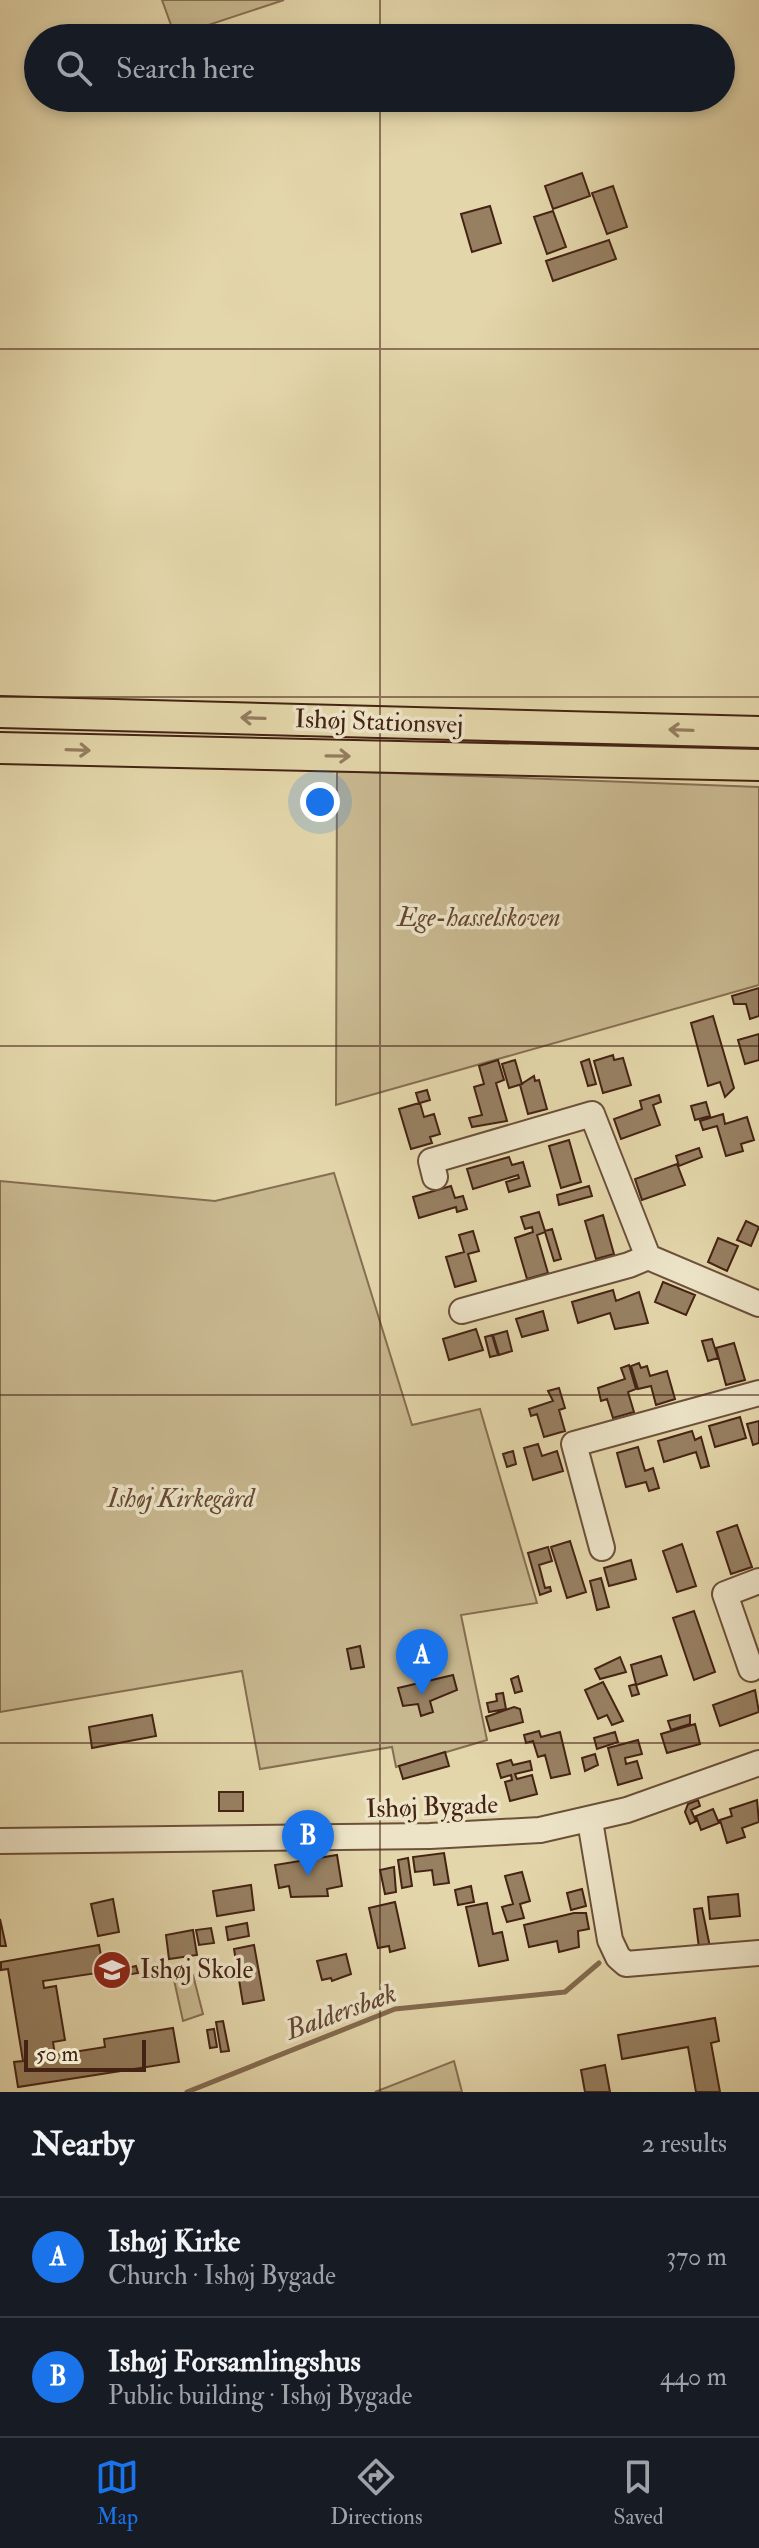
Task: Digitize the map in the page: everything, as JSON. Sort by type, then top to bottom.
[{"type":"main road","name":"Ishøj Stationsvej","points":[[0,712],[759,732]]},
{"type":"main road","name":"Ishøj Stationsvej","points":[[0,748],[759,765]]},
{"type":"street","points":[[435,1177],[431,1161],[592,1114],[648,1257],[759,1304]]},
{"type":"street","points":[[462,1311],[648,1257]]},
{"type":"street","points":[[602,1548],[574,1444],[759,1393]]},
{"type":"street","points":[[751,1669],[725,1594],[759,1581]]},
{"type":"street","name":"Ishøj Bygade","points":[[0,1841],[485,1835],[590,1821],[759,1763]]},
{"type":"street","points":[[590,1821],[610,1940],[618,1957],[626,1964],[759,1953]]},
{"type":"green space","points":[[162,0],[284,0],[211,24],[171,24]]},
{"type":"green space","name":"Ege-hasselskoven","points":[[337,771],[759,787],[759,985],[336,1105]]},
{"type":"green space","name":"Ishøj Kirkegård","points":[[334,1173],[412,1425],[480,1409],[537,1603],[461,1615],[487,1740],[396,1767],[392,1747],[260,1769],[242,1671],[0,1712],[0,1181],[215,1201]]},
{"type":"green space","points":[[193,1975],[203,2014],[183,2021],[174,1980]]},
{"type":"green space","points":[[454,2061],[462,2092],[375,2092]]},
{"type":"building","points":[[582,173],[590,196],[553,209],[545,186]]},
{"type":"building","points":[[613,186],[627,227],[607,234],[592,193]]},
{"type":"building","points":[[490,206],[501,243],[472,252],[461,214]]},
{"type":"building","points":[[553,211],[566,247],[547,254],[534,217]]},
{"type":"building","points":[[609,240],[616,259],[553,281],[546,261]]},
{"type":"building","points":[[759,988],[759,1016],[750,1019],[746,1004],[734,1004],[732,996]]},
{"type":"building","points":[[713,1016],[734,1088],[725,1097],[720,1082],[708,1086],[691,1023]]},
{"type":"building","points":[[759,1034],[759,1060],[745,1064],[738,1040]]},
{"type":"building","points":[[613,1055],[614,1060],[623,1058],[631,1085],[603,1093],[594,1061]]},
{"type":"building","points":[[589,1059],[596,1084],[588,1086],[581,1062]]},
{"type":"building","points":[[498,1060],[504,1080],[496,1083],[507,1121],[472,1127],[469,1118],[482,1115],[474,1087],[484,1084],[479,1066]]},
{"type":"building","points":[[515,1060],[522,1084],[509,1088],[502,1064]]},
{"type":"building","points":[[534,1076],[535,1081],[539,1080],[547,1109],[528,1114],[520,1085]]},
{"type":"building","points":[[427,1090],[430,1100],[420,1103],[424,1117],[434,1114],[440,1134],[430,1137],[432,1143],[411,1149],[399,1109],[419,1103],[416,1093]]},
{"type":"building","points":[[659,1095],[661,1102],[653,1105],[660,1125],[621,1139],[614,1119],[642,1109],[640,1101]]},
{"type":"building","points":[[706,1102],[710,1116],[695,1120],[691,1106]]},
{"type":"building","points":[[723,1114],[725,1124],[747,1117],[754,1140],[741,1144],[743,1151],[726,1156],[717,1126],[703,1130],[700,1121]]},
{"type":"building","points":[[569,1140],[581,1182],[561,1188],[549,1146]]},
{"type":"building","points":[[699,1148],[702,1157],[679,1166],[676,1156]]},
{"type":"building","points":[[509,1157],[512,1165],[523,1162],[530,1186],[509,1192],[506,1182],[519,1178],[518,1175],[473,1189],[467,1169]]},
{"type":"building","points":[[677,1164],[685,1185],[642,1200],[635,1179]]},
{"type":"building","points":[[451,1186],[455,1198],[463,1196],[467,1209],[457,1212],[456,1207],[419,1218],[413,1197]]},
{"type":"building","points":[[589,1186],[592,1196],[559,1205],[557,1195]]},
{"type":"building","points":[[539,1212],[545,1231],[552,1229],[561,1259],[554,1261],[545,1232],[537,1235],[548,1273],[527,1279],[515,1238],[533,1232],[532,1227],[525,1229],[521,1217]]},
{"type":"building","points":[[603,1215],[614,1254],[596,1259],[585,1221]]},
{"type":"building","points":[[746,1221],[759,1227],[751,1246],[737,1240]]},
{"type":"building","points":[[473,1231],[479,1251],[468,1254],[476,1281],[455,1287],[446,1257],[464,1252],[459,1235]]},
{"type":"building","points":[[718,1238],[738,1246],[727,1271],[708,1262]]},
{"type":"building","points":[[663,1282],[695,1295],[686,1315],[655,1302]]},
{"type":"building","points":[[613,1290],[616,1301],[639,1292],[648,1323],[615,1329],[610,1313],[578,1323],[572,1302]]},
{"type":"building","points":[[543,1311],[548,1330],[522,1337],[516,1319]]},
{"type":"building","points":[[476,1329],[483,1350],[449,1360],[443,1339]]},
{"type":"building","points":[[507,1331],[512,1351],[499,1355],[493,1335]]},
{"type":"building","points":[[492,1335],[498,1355],[490,1357],[485,1337]]},
{"type":"building","points":[[712,1339],[718,1358],[708,1361],[702,1341]]},
{"type":"building","points":[[734,1343],[745,1380],[726,1385],[716,1348]]},
{"type":"building","points":[[639,1363],[641,1368],[647,1366],[650,1376],[667,1371],[675,1399],[656,1405],[651,1386],[638,1389],[631,1366]]},
{"type":"building","points":[[629,1365],[636,1389],[628,1392],[634,1412],[613,1418],[607,1399],[601,1401],[598,1388],[625,1379],[621,1368]]},
{"type":"building","points":[[559,1388],[565,1408],[559,1410],[565,1431],[544,1437],[537,1414],[531,1416],[529,1409],[553,1401],[548,1391]]},
{"type":"building","points":[[740,1417],[746,1438],[715,1447],[709,1426]]},
{"type":"building","points":[[759,1421],[759,1443],[753,1445],[747,1424]]},
{"type":"building","points":[[692,1431],[695,1440],[701,1437],[709,1466],[701,1468],[696,1452],[664,1462],[658,1441]]},
{"type":"building","points":[[538,1444],[542,1456],[557,1451],[563,1471],[533,1480],[524,1448]]},
{"type":"building","points":[[638,1447],[645,1471],[653,1468],[659,1488],[649,1491],[646,1482],[626,1487],[617,1453]]},
{"type":"building","points":[[513,1451],[516,1464],[507,1467],[503,1454]]},
{"type":"building","points":[[737,1525],[752,1567],[731,1574],[717,1532]]},
{"type":"building","points":[[570,1541],[586,1592],[567,1598],[551,1547]]},
{"type":"building","points":[[682,1544],[696,1586],[677,1592],[663,1551]]},
{"type":"building","points":[[548,1547],[552,1561],[539,1565],[545,1588],[550,1587],[551,1591],[540,1595],[528,1553]]},
{"type":"building","points":[[631,1560],[636,1579],[609,1586],[604,1568]]},
{"type":"building","points":[[601,1578],[609,1607],[597,1610],[590,1581]]},
{"type":"building","points":[[694,1611],[715,1672],[694,1680],[673,1618]]},
{"type":"building","points":[[360,1646],[364,1667],[351,1669],[347,1649]]},
{"type":"building","points":[[661,1656],[667,1675],[636,1685],[639,1694],[632,1696],[629,1686],[636,1684],[631,1665]]},
{"type":"building","points":[[620,1657],[626,1672],[600,1679],[595,1669]]},
{"type":"building","points":[[453,1675],[457,1690],[430,1701],[433,1712],[421,1716],[418,1704],[403,1706],[398,1688]]},
{"type":"building","points":[[518,1676],[522,1691],[515,1693],[511,1679]]},
{"type":"building","points":[[603,1682],[623,1721],[612,1725],[607,1715],[598,1719],[585,1690]]},
{"type":"building","points":[[755,1690],[759,1712],[720,1726],[713,1705]]},
{"type":"building","points":[[503,1693],[506,1709],[489,1712],[487,1703],[497,1701],[496,1694]]},
{"type":"building","points":[[514,1707],[520,1709],[523,1722],[490,1731],[486,1717]]},
{"type":"building","points":[[152,1715],[156,1736],[92,1748],[89,1727]]},
{"type":"building","points":[[690,1715],[690,1724],[671,1730],[668,1721]]},
{"type":"building","points":[[695,1724],[700,1744],[667,1753],[661,1734]]},
{"type":"building","points":[[539,1731],[541,1737],[560,1732],[570,1774],[551,1778],[545,1755],[538,1757],[533,1741],[526,1743],[524,1735]]},
{"type":"building","points":[[615,1732],[618,1742],[597,1749],[594,1738]]},
{"type":"building","points":[[638,1740],[642,1754],[625,1758],[626,1764],[637,1761],[642,1778],[618,1785],[608,1748]]},
{"type":"building","points":[[445,1752],[449,1766],[403,1779],[399,1766]]},
{"type":"building","points":[[595,1754],[598,1765],[585,1771],[582,1758]]},
{"type":"building","points":[[511,1760],[513,1765],[530,1761],[532,1770],[515,1774],[517,1779],[532,1775],[537,1794],[510,1801],[505,1782],[512,1780],[511,1775],[501,1778],[497,1764]]},
{"type":"building","points":[[219,1792],[243,1792],[243,1811],[219,1811]]},
{"type":"building","points":[[698,1800],[700,1806],[691,1810],[696,1821],[690,1824],[685,1812],[688,1804]]},
{"type":"building","points":[[757,1800],[759,1822],[742,1828],[745,1837],[727,1843],[720,1820],[732,1816],[730,1809]]},
{"type":"building","points":[[713,1809],[719,1823],[701,1830],[696,1816]]},
{"type":"building","points":[[444,1853],[449,1883],[434,1885],[432,1870],[415,1872],[413,1857]]},
{"type":"building","points":[[337,1855],[342,1886],[327,1889],[328,1896],[291,1897],[289,1886],[279,1888],[275,1865]]},
{"type":"building","points":[[408,1858],[412,1886],[402,1888],[398,1860]]},
{"type":"building","points":[[394,1867],[396,1892],[385,1894],[380,1870]]},
{"type":"building","points":[[522,1872],[530,1901],[520,1904],[524,1918],[507,1922],[502,1907],[513,1904],[505,1876]]},
{"type":"building","points":[[251,1885],[254,1910],[217,1916],[213,1891]]},
{"type":"building","points":[[471,1886],[474,1902],[458,1905],[455,1890]]},
{"type":"building","points":[[582,1889],[586,1906],[571,1910],[567,1893]]},
{"type":"building","points":[[738,1894],[740,1916],[710,1919],[708,1897]]},
{"type":"building","points":[[113,1899],[119,1932],[98,1936],[91,1904]]},
{"type":"building","points":[[395,1902],[405,1948],[390,1952],[389,1946],[378,1948],[369,1908]]},
{"type":"building","points":[[487,1903],[493,1934],[502,1932],[508,1960],[479,1966],[466,1907]]},
{"type":"building","points":[[702,1908],[710,1947],[699,1948],[694,1909]]},
{"type":"building","points":[[586,1913],[589,1929],[578,1931],[579,1947],[559,1952],[557,1941],[529,1947],[524,1925]]},
{"type":"building","points":[[0,1919],[6,1946],[0,1946]]},
{"type":"building","points":[[247,1923],[249,1936],[228,1940],[226,1927]]},
{"type":"building","points":[[211,1928],[214,1943],[199,1945],[196,1930]]},
{"type":"building","points":[[193,1930],[197,1955],[169,1959],[166,1935]]},
{"type":"building","points":[[99,1945],[104,1972],[43,1981],[44,1988],[56,1986],[65,2040],[53,2042],[55,2055],[105,2047],[104,2039],[173,2028],[179,2062],[18,2087],[14,2062],[23,2061],[8,1969],[1,1970],[1,1962]]},
{"type":"building","points":[[254,1945],[264,2000],[243,2004],[234,1949]]},
{"type":"building","points":[[346,1954],[351,1974],[332,1981],[331,1978],[322,1980],[317,1961]]},
{"type":"building","points":[[136,1966],[138,1973],[119,1976],[118,1970]]},
{"type":"building","points":[[715,2018],[719,2041],[711,2043],[720,2092],[696,2092],[688,2047],[622,2059],[618,2035]]},
{"type":"building","points":[[223,2021],[229,2051],[221,2052],[216,2022]]},
{"type":"building","points":[[214,2029],[217,2047],[210,2048],[207,2030]]},
{"type":"building","points":[[605,2065],[610,2092],[585,2092],[581,2070]]},
{"type":"waterway","name":"Baldersbæk","points":[[187,2092],[395,2009],[565,1992],[599,1963]]},
{"type":"place","name":"Ishøj Kirke","points":[[422,1695]]},
{"type":"place","name":"Ishøj Forsamlingshus","points":[[308,1876]]},
{"type":"place","name":"Ishøj Skole","points":[[112,1970]]}]
